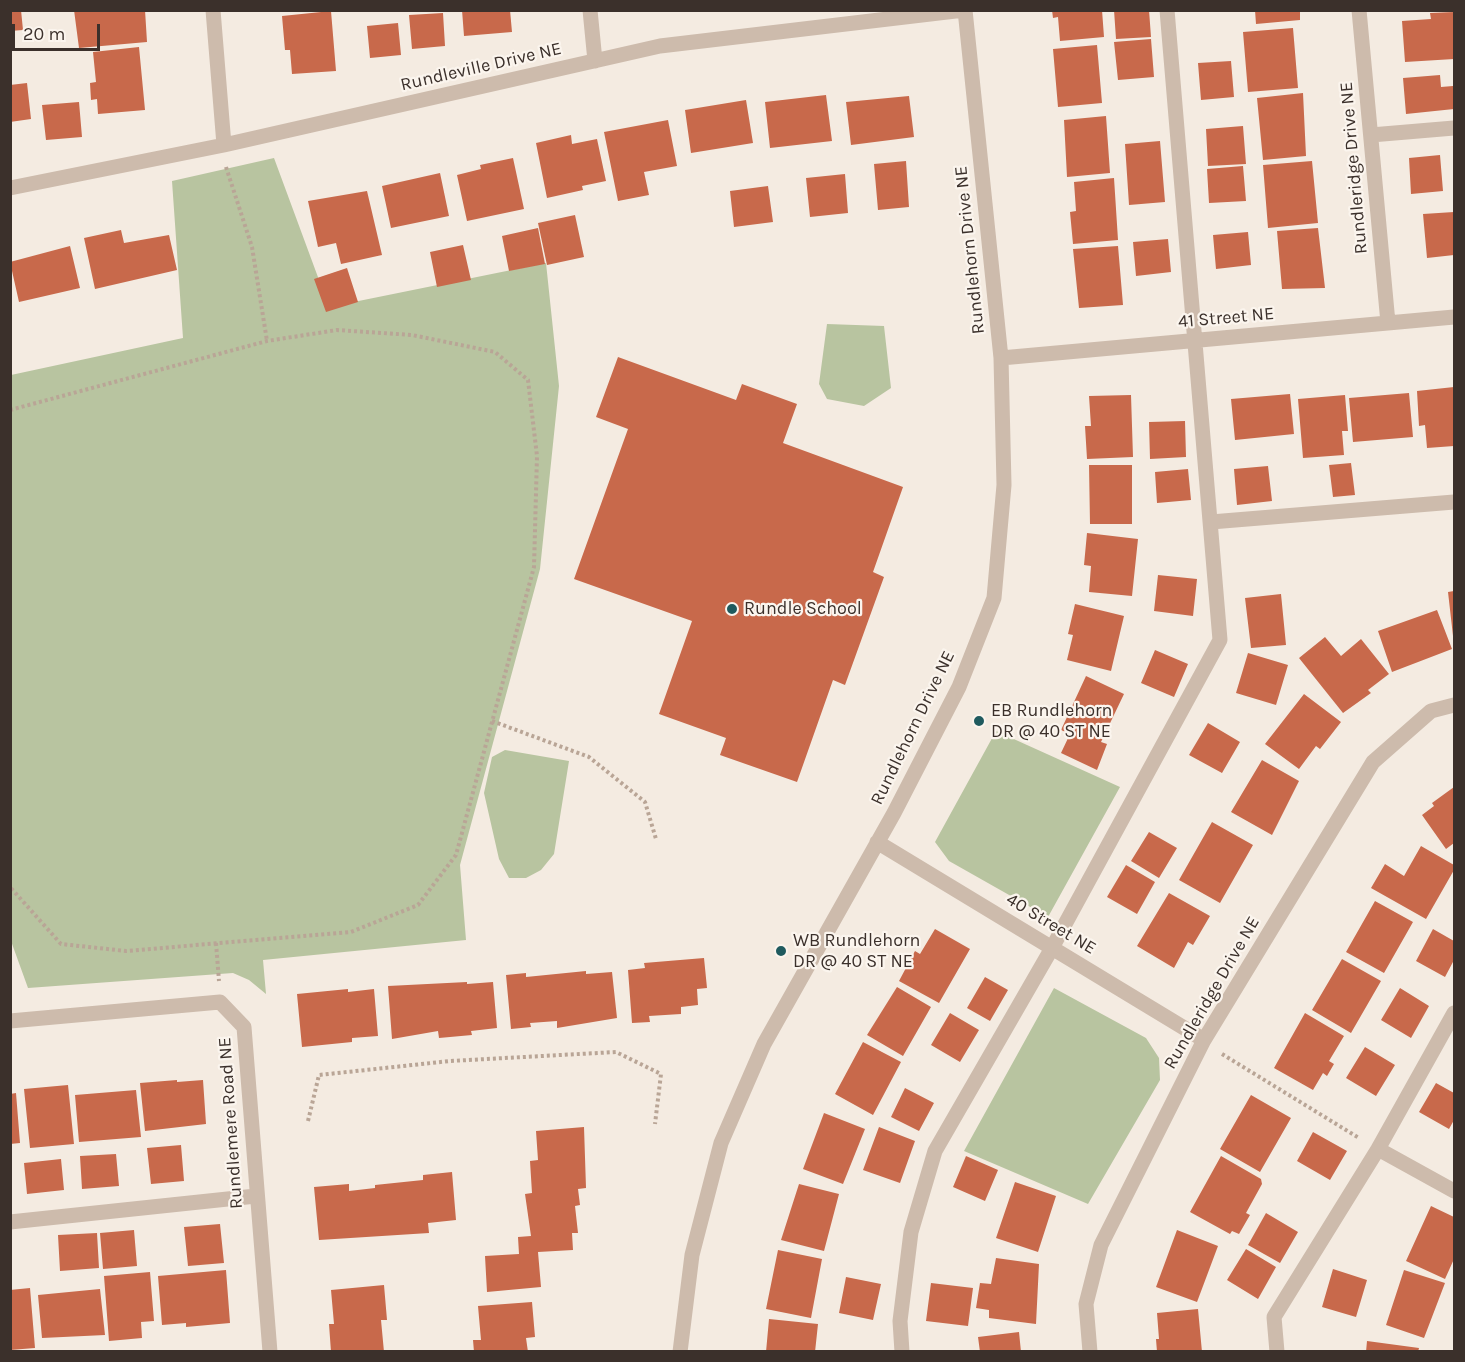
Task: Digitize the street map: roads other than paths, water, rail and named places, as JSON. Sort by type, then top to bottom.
[{"type":"street","points":[[213,10],[224,145]]},
{"type":"street","points":[[590,10],[595,61]]},
{"type":"street","name":"Rundleville Drive NE","points":[[10,188],[224,145],[660,46],[964,10]]},
{"type":"street","name":"Rundlehorn Drive NE","points":[[680,1352],[692,1255],[721,1143],[764,1044],[877,842],[960,687],[994,598],[1004,485],[1001,358],[964,10]]},
{"type":"street","points":[[902,1352],[900,1321],[911,1232],[936,1151],[1052,948],[1220,640],[1167,10]]},
{"type":"street","name":"Rundleridge Drive NE","points":[[1359,10],[1388,323]]},
{"type":"street","points":[[1371,135],[1455,128]]},
{"type":"street","name":"41 Street NE","points":[[1001,358],[1455,317]]},
{"type":"street","points":[[1211,522],[1455,502]]},
{"type":"street","name":"Rundleridge Drive NE","points":[[1090,1352],[1086,1304],[1101,1245],[1204,1040],[1373,762],[1431,711],[1455,705]]},
{"type":"street","name":"40 Street NE","points":[[877,842],[1204,1040]]},
{"type":"street","name":"Rundlemere Road NE","points":[[10,1021],[220,1002],[244,1027],[270,1352]]},
{"type":"street","points":[[1277,1352],[1274,1317],[1378,1149],[1455,1013]]},
{"type":"street","points":[[1378,1149],[1455,1191]]},
{"type":"street","points":[[10,1222],[256,1196]]},
{"type":"place","name":"Rundle School","points":[[732,609]]},
{"type":"place","name":"EB Rundlehorn DR @ 40 ST NE","points":[[979,721]]},
{"type":"place","name":"WB Rundlehorn DR @ 40 ST NE","points":[[781,951]]}]
